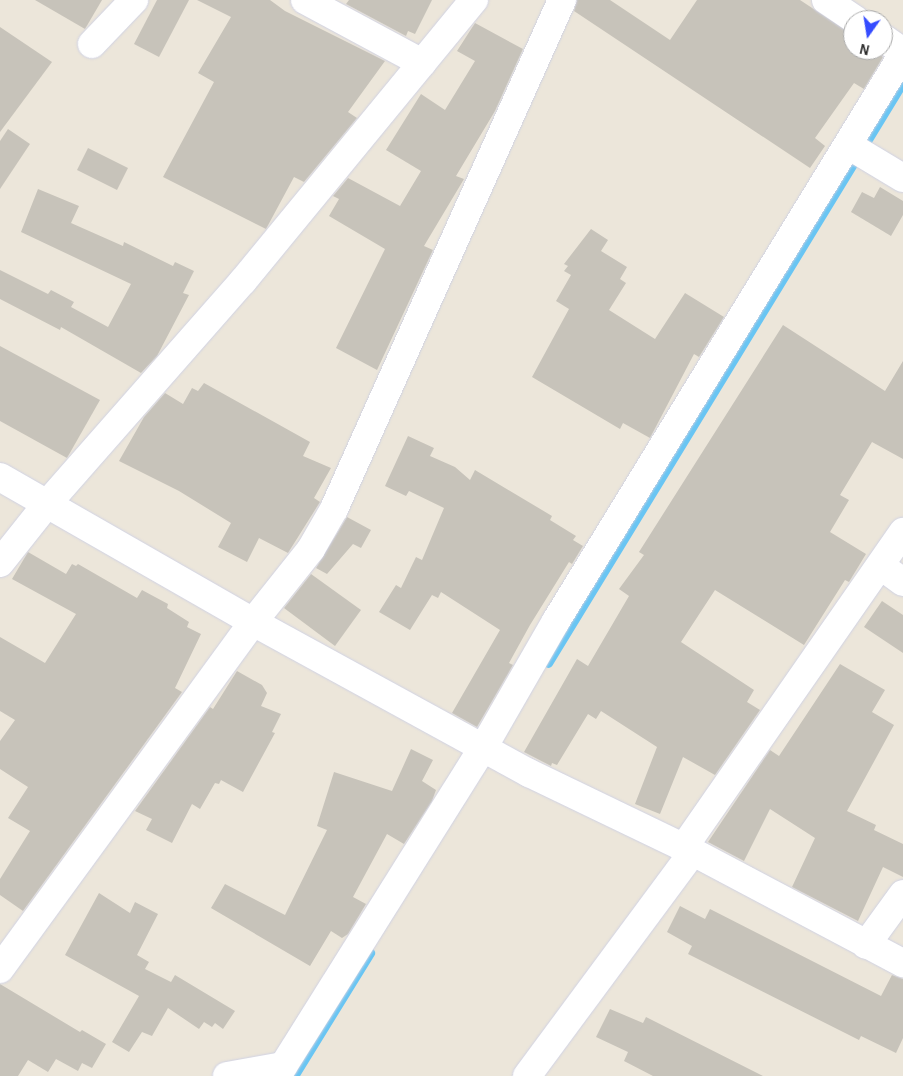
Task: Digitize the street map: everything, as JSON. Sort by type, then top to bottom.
[{"type":"street","points":[[92,44],[134,0]]},
{"type":"street","points":[[305,0],[422,63]]},
{"type":"street","points":[[0,563],[47,504],[243,281],[474,0]]},
{"type":"street","points":[[0,969],[253,622],[311,549],[334,509],[562,0]]},
{"type":"street","points":[[826,0],[843,11]]},
{"type":"street","points":[[227,1076],[280,1071],[483,748],[564,606],[903,53]]},
{"type":"street","points":[[848,145],[903,178]]},
{"type":"street","points":[[0,477],[253,622],[483,748],[689,849],[866,945],[903,963]]},
{"type":"street","points":[[527,1076],[689,849],[903,532]]},
{"type":"street","points":[[881,566],[903,582]]},
{"type":"street","points":[[866,945],[903,894]]},
{"type":"building","points":[[35,0],[102,0],[85,29]]},
{"type":"building","points":[[157,0],[189,0],[159,57],[134,44]]},
{"type":"building","points":[[197,0],[270,0],[285,11],[385,61],[348,112],[357,118],[304,182],[294,177],[266,229],[163,177],[214,82],[198,73],[231,17]]},
{"type":"building","points":[[349,0],[432,0],[415,34],[408,31],[406,36],[346,4]]},
{"type":"building","points":[[577,0],[610,0],[670,40],[697,0],[800,0],[843,28],[843,60],[881,60],[864,89],[854,83],[815,138],[825,146],[810,168],[574,11]]},
{"type":"building","points":[[475,23],[523,49],[495,111],[456,176],[464,179],[424,246],[433,250],[377,370],[336,348],[385,249],[329,216],[339,199],[333,196],[348,178],[400,206],[421,171],[386,150],[421,94],[445,110],[475,61],[457,51]]},
{"type":"building","points":[[0,27],[52,62],[0,132]]},
{"type":"building","points":[[8,129],[30,144],[0,189],[0,141]]},
{"type":"building","points":[[88,148],[128,168],[117,190],[77,170]]},
{"type":"building","points":[[880,187],[903,201],[903,215],[891,236],[851,212],[862,192],[874,198]]},
{"type":"building","points":[[38,189],[79,206],[71,223],[123,246],[124,242],[173,266],[175,262],[194,271],[183,293],[189,295],[157,356],[141,373],[61,327],[60,330],[0,299],[0,270],[48,294],[51,290],[74,302],[71,307],[108,327],[131,284],[21,232]]},
{"type":"building","points":[[591,229],[608,240],[601,251],[627,267],[620,279],[626,283],[609,310],[655,339],[685,293],[724,317],[699,357],[694,354],[650,438],[623,423],[620,429],[532,377],[569,309],[556,301],[571,275],[564,271],[568,266],[564,264]]},
{"type":"building","points":[[783,325],[885,391],[903,361],[903,459],[872,442],[840,495],[849,500],[830,532],[866,554],[849,582],[845,580],[804,645],[715,590],[681,642],[754,690],[747,702],[760,710],[715,775],[683,757],[660,814],[635,804],[657,747],[601,711],[596,719],[588,714],[557,765],[552,763],[551,766],[524,752],[577,659],[588,666],[629,596],[619,589],[644,555],[639,552]]},
{"type":"building","points":[[0,346],[100,400],[67,458],[0,421]]},
{"type":"building","points":[[204,383],[310,442],[303,456],[331,468],[314,498],[320,502],[288,553],[259,538],[247,562],[218,547],[231,523],[179,491],[119,461],[144,417],[165,393],[183,404],[192,388],[198,391]]},
{"type":"building","points":[[408,436],[434,448],[430,456],[455,467],[470,480],[475,470],[552,516],[550,520],[576,536],[573,540],[583,546],[572,564],[569,562],[530,625],[509,663],[513,665],[477,727],[452,713],[500,630],[441,592],[438,598],[432,595],[410,630],[379,612],[396,585],[401,588],[416,557],[422,560],[444,508],[409,491],[406,496],[385,486]]},
{"type":"building","points":[[347,517],[371,530],[361,548],[353,544],[327,574],[316,568]]},
{"type":"building","points":[[28,552],[66,574],[72,564],[76,566],[78,564],[137,598],[142,590],[168,604],[167,608],[189,622],[187,627],[201,634],[175,688],[182,692],[23,911],[0,895],[0,879],[30,831],[8,818],[28,787],[0,769],[0,741],[15,720],[0,711],[0,637],[45,663],[76,614],[12,579]]},
{"type":"building","points":[[311,574],[361,610],[335,646],[284,608]]},
{"type":"building","points":[[882,601],[903,615],[903,653],[864,627]]},
{"type":"building","points":[[840,664],[885,690],[872,712],[894,725],[847,811],[876,825],[874,830],[903,844],[903,877],[883,867],[858,921],[792,887],[815,838],[770,809],[744,861],[708,842],[770,750],[779,756]]},
{"type":"building","points":[[237,671],[262,685],[267,693],[261,706],[281,714],[272,732],[275,733],[243,792],[221,780],[219,784],[215,783],[200,809],[192,804],[172,843],[146,830],[152,819],[135,811],[210,707],[213,709]]},
{"type":"building","points":[[411,749],[433,760],[422,781],[436,790],[432,801],[404,844],[387,834],[353,897],[366,904],[348,934],[342,938],[331,931],[310,966],[211,908],[225,884],[285,915],[327,830],[317,826],[334,772],[392,791]]},
{"type":"building","points":[[99,893],[130,913],[135,902],[158,914],[137,955],[149,962],[145,969],[171,982],[175,975],[235,1011],[223,1029],[215,1023],[212,1027],[204,1022],[199,1029],[168,1008],[152,1036],[142,1032],[129,1052],[112,1042],[139,996],[65,955]]},
{"type":"building","points":[[680,906],[705,919],[710,909],[881,996],[892,975],[903,979],[903,1038],[896,1053],[861,1036],[859,1040],[688,954],[692,946],[667,932]]},
{"type":"building","points":[[0,984],[80,1032],[82,1030],[106,1044],[92,1068],[82,1063],[78,1071],[56,1059],[48,1072],[28,1060],[18,1076],[0,1076]]},
{"type":"building","points":[[610,1009],[643,1023],[646,1017],[763,1076],[653,1076],[624,1061],[628,1052],[596,1037]]},
{"type":"waterway","points":[[548,663],[903,82]]},
{"type":"waterway","points":[[294,1076],[370,953]]}]
